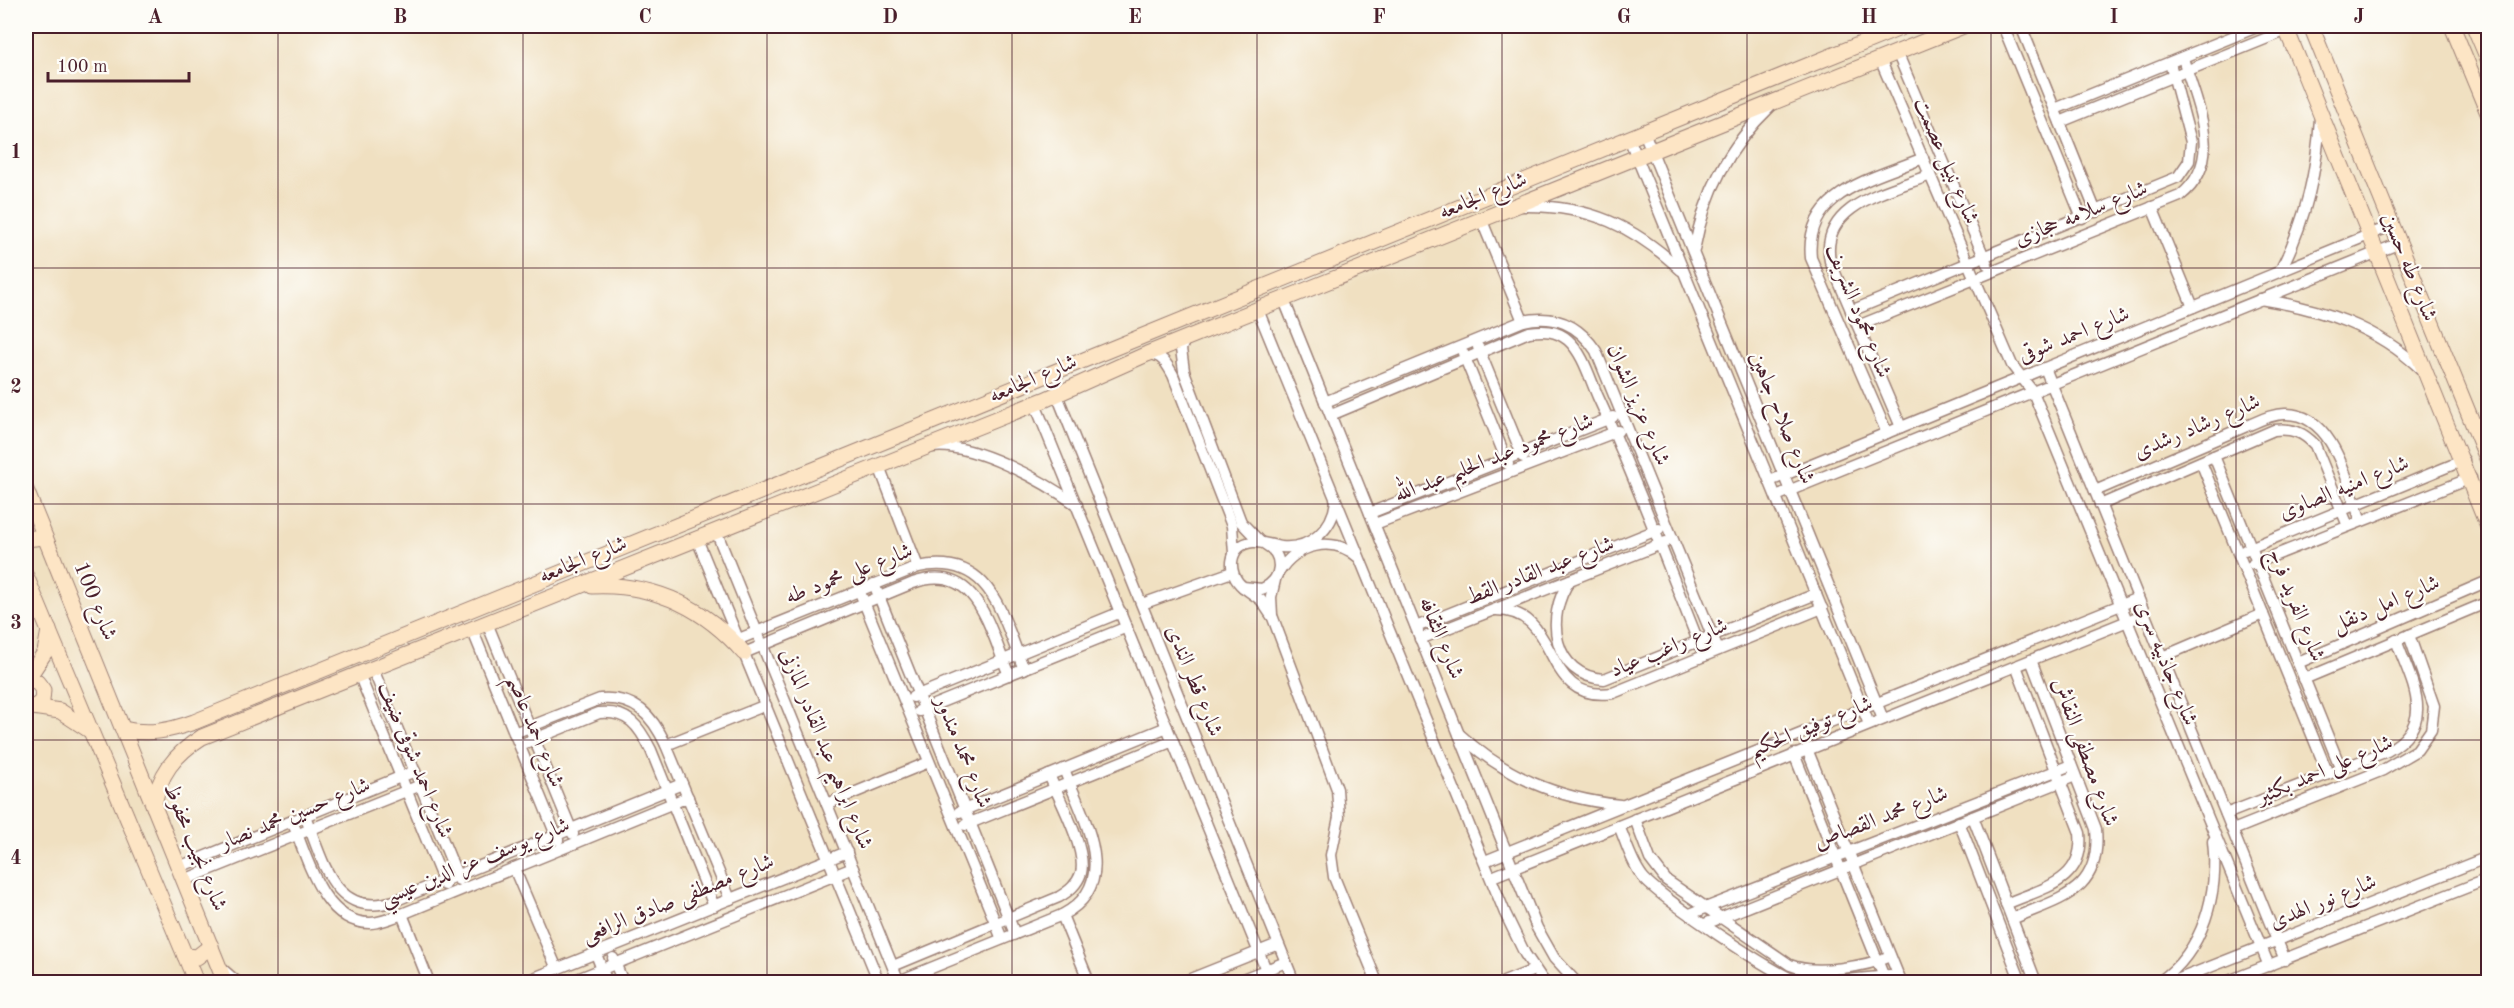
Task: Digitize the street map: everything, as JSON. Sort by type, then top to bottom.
[{"type":"highway","points":[[26,977],[27,982]]},
{"type":"street","name":"شارع الجامعه","points":[[123,729],[150,733],[165,731],[247,700],[1905,26]]},
{"type":"street","name":"شارع الجامعه","points":[[154,807],[156,790],[163,774],[187,747],[202,737],[1035,404],[1147,354],[1963,26]]},
{"type":"street","points":[[2003,26],[2082,218]]},
{"type":"street","points":[[2021,26],[2096,212]]},
{"type":"street","points":[[2055,110],[2259,26]]},
{"type":"street","name":"شارع طه حسين","points":[[2311,26],[2488,461]]},
{"type":"street","points":[[2452,26],[2488,113]]},
{"type":"street","points":[[2474,26],[2488,59]]},
{"type":"street","points":[[2060,122],[2286,28]]},
{"type":"street","name":"شارع طه حسين","points":[[2286,28],[2464,460],[2488,527]]},
{"type":"street","name":"شارع نبيل عصمت","points":[[1897,52],[1990,272]]},
{"type":"street","name":"شارع سلامه حجازى","points":[[1858,326],[2180,196],[2190,188],[2204,166],[2206,141],[2183,58]]},
{"type":"street","name":"شارع نبيل عصمت","points":[[1880,59],[2012,365],[2022,378]]},
{"type":"street","name":"شارع سلامه حجازى","points":[[1851,311],[2170,182],[2184,170],[2191,152],[2191,142],[2170,63]]},
{"type":"street","points":[[1694,250],[1701,216],[1713,184],[1729,153],[1750,125],[1774,102]]},
{"type":"street","points":[[2280,271],[2303,219],[2313,184],[2319,148],[2320,111]]},
{"type":"street","name":"شارع صلاح جاهين","points":[[1644,132],[1694,250],[1883,719]]},
{"type":"street","name":"شارع صلاح جاهين","points":[[1629,138],[1869,724]]},
{"type":"street","name":"شارع محمود الشريف","points":[[1887,433],[1811,258],[1812,232],[1816,220],[1832,199],[1923,158]]},
{"type":"street","name":"شارع محمود الشريف","points":[[1901,427],[1830,261],[1828,239],[1832,228],[1845,211],[1930,175]]},
{"type":"street","points":[[1517,207],[1554,206],[1591,213],[1626,228],[1657,248],[1684,273]]},
{"type":"street","points":[[2152,207],[2193,307]]},
{"type":"street","points":[[1482,220],[1523,321]]},
{"type":"street","points":[[2063,225],[2070,240]]},
{"type":"street","name":"شارع احمد شوقى","points":[[1770,481],[2393,225]]},
{"type":"street","name":"شارع احمد شوقى","points":[[1776,496],[2400,243]]},
{"type":"street","points":[[2260,299],[2315,309],[2357,325],[2389,342],[2430,378]]},
{"type":"street","name":"شارع الثقافه","points":[[1284,300],[1457,732],[1545,944],[1576,982]]},
{"type":"street","name":"شارع الثقافه","points":[[1257,310],[1514,933],[1534,970],[1544,982]]},
{"type":"street","name":"شارع عزيز الشوان","points":[[1325,402],[1523,321],[1537,318],[1558,321],[1578,329],[1596,351],[1718,650]]},
{"type":"street","name":"شارع عزيز الشوان","points":[[1331,415],[1529,333],[1543,330],[1557,333],[1569,341],[1578,353],[1608,419],[1704,656]]},
{"type":"street","points":[[1140,337],[1147,354],[1161,357],[1173,375],[1232,526],[1234,554],[1232,572],[1243,587],[1261,600],[1273,618],[1338,789],[1339,817],[1331,855],[1334,877],[1377,982]]},
{"type":"street","points":[[1185,339],[1181,349],[1184,371],[1241,522],[1277,556],[1277,576],[1271,597],[1273,618]]},
{"type":"street","points":[[1476,341],[1527,466]]},
{"type":"street","points":[[1461,347],[1511,472]]},
{"type":"street","name":"شارع جاذبيه سرى","points":[[2045,368],[2286,960]]},
{"type":"street","name":"شارع جاذبيه سرى","points":[[2022,378],[2033,392],[2269,966]]},
{"type":"street","name":"شارع قطر الندى","points":[[1057,395],[1294,982]]},
{"type":"street","name":"شارع قطر الندى","points":[[1035,404],[1271,982]]},
{"type":"street","name":"شارع محمود عبد الحليم عبد الله","points":[[1370,513],[1622,413]]},
{"type":"street","name":"شارع رشاد رشدى","points":[[2095,491],[2249,424],[2286,413],[2316,424],[2328,436],[2361,521]]},
{"type":"street","points":[[2249,424],[2254,438]]},
{"type":"street","name":"شارع محمود عبد الحليم عبد الله","points":[[1375,524],[1628,427]]},
{"type":"street","name":"شارع رشاد رشدى","points":[[2100,505],[2254,438],[2286,428],[2307,436],[2320,455],[2348,526]]},
{"type":"street","points":[[920,450],[935,447],[952,449],[1001,463],[1041,482],[1077,506]]},
{"type":"street","name":"شارع الفريد فرج","points":[[2214,456],[2341,769]]},
{"type":"street","name":"شارع امنيه الصاوى","points":[[2238,552],[2464,460]]},
{"type":"street","name":"شارع الفريد فرج","points":[[2201,462],[2328,774]]},
{"type":"street","points":[[879,466],[918,567]]},
{"type":"street","name":"شارع امنيه الصاوى","points":[[2244,567],[2471,478]]},
{"type":"street","name":"شارع 100","points":[[26,490],[123,729]]},
{"type":"street","points":[[1234,554],[1246,544],[1263,543],[1289,548],[1312,541],[1329,524],[1336,501]]},
{"type":"street","name":"شارع عبد القادر القط","points":[[1416,627],[1668,525]]},
{"type":"street","name":"شارع ابراهيم عبد القادر المازنى","points":[[716,531],[899,982]]},
{"type":"street","points":[[26,539],[44,537]]},
{"type":"street","name":"شارع ابراهيم عبد القادر المازنى","points":[[697,539],[879,982]]},
{"type":"street","name":"شارع عبد القادر القط","points":[[1420,639],[1673,539]]},
{"type":"street","points":[[1243,587],[1262,589],[1277,576],[1294,555],[1318,545],[1344,548],[1360,558]]},
{"type":"street","name":"شارع على محمود طه","points":[[742,646],[757,631],[873,584],[918,567],[946,564],[960,566],[974,573],[993,595],[1023,669]]},
{"type":"street","points":[[1142,604],[1232,572]]},
{"type":"street","points":[[26,576],[196,982]]},
{"type":"street","name":"شارع على محمود طه","points":[[742,646],[763,645],[925,579],[938,577],[963,584],[979,604],[1009,675]]},
{"type":"street","name":"شارع راغب عياد","points":[[1570,580],[1556,606],[1556,634],[1569,660],[1592,678],[1615,676],[1816,594]]},
{"type":"street","name":"شارع امل دنقل","points":[[2298,663],[2488,581]]},
{"type":"street","name":"شارع محمد مندور","points":[[873,584],[1015,934]]},
{"type":"street","points":[[566,591],[610,585],[664,595],[698,611],[742,646]]},
{"type":"street","name":"شارع محمد مندور","points":[[859,590],[1002,939]]},
{"type":"street","name":"شارع توفيق الحكيم","points":[[1485,861],[2138,598]]},
{"type":"street","name":"شارع امل دنقل","points":[[2304,679],[2488,602]]},
{"type":"street","name":"شارع راغب عياد","points":[[1494,610],[1507,609],[1520,613],[1532,621],[1569,684],[1582,692],[1598,695],[1613,693],[1822,608]]},
{"type":"street","points":[[904,700],[1121,612]]},
{"type":"street","name":"شارع توفيق الحكيم","points":[[1492,877],[2145,614]]},
{"type":"street","points":[[2162,657],[2263,614]]},
{"type":"street","name":"شارع احمد عاصم","points":[[487,623],[577,842]]},
{"type":"street","points":[[31,706],[42,701],[44,690],[37,682],[26,681],[45,652],[49,627]]},
{"type":"street","points":[[910,715],[1127,627]]},
{"type":"street","name":"شارع احمد عاصم","points":[[472,629],[561,849]]},
{"type":"street","name":"شارع على احمد بكثير","points":[[2233,830],[2383,770],[2417,750],[2431,730],[2434,706],[2409,635]]},
{"type":"street","name":"شارع على احمد بكثير","points":[[2226,814],[2386,751],[2406,737],[2413,727],[2419,703],[2396,640]]},
{"type":"street","name":"شارع مصطفى النقاش","points":[[2031,660],[2096,829],[2096,854],[2088,877]]},
{"type":"street","name":"شارع مصطفى النقاش","points":[[2016,666],[2080,833],[2080,851],[2074,869]]},
{"type":"street","name":"شارع احمد شوقى ضيف","points":[[366,672],[415,771],[463,889]]},
{"type":"street","name":"شارع احمد شوقى ضيف","points":[[366,672],[401,777],[449,895]]},
{"type":"street","points":[[514,733],[585,704],[614,698],[627,700],[644,711],[657,727],[666,745],[730,899]]},
{"type":"street","points":[[247,700],[253,717]]},
{"type":"street","points":[[666,745],[766,705]]},
{"type":"street","points":[[31,706],[66,714],[91,732]]},
{"type":"street","points":[[520,746],[599,713],[620,714],[638,725],[673,803],[714,906]]},
{"type":"street","points":[[2168,720],[2185,714]]},
{"type":"street","points":[[951,815],[1167,727]]},
{"type":"street","name":"شارع نجيب محفوظ","points":[[123,729],[225,982]]},
{"type":"street","points":[[1457,732],[1505,771],[1532,785],[1561,795],[1623,805]]},
{"type":"street","points":[[2406,737],[2417,750]]},
{"type":"street","points":[[957,829],[1173,741]]},
{"type":"street","points":[[1807,750],[1899,978],[1825,982]]},
{"type":"street","points":[[1794,754],[1885,980]]},
{"type":"street","points":[[827,804],[929,762]]},
{"type":"street","name":"شارع محمد القصاص","points":[[1690,914],[2071,765]]},
{"type":"street","points":[[899,982],[1062,915],[1072,910],[1088,894],[1096,872],[1094,850],[1064,769]]},
{"type":"street","name":"شارع حسين محمد نصار","points":[[181,873],[292,821],[415,771]]},
{"type":"street","points":[[893,966],[1069,891],[1081,872],[1079,849],[1049,775]]},
{"type":"street","name":"شارع محمد القصاص","points":[[1705,924],[2075,776]]},
{"type":"street","name":"شارع يوسف عز الدين عيسي","points":[[305,816],[339,891],[358,904],[381,905],[682,784]]},
{"type":"street","name":"شارع حسين محمد نصار","points":[[181,873],[297,834],[421,785]]},
{"type":"street","name":"شارع يوسف عز الدين عيسي","points":[[292,821],[320,886],[334,909],[358,922],[372,923],[402,914],[687,797]]},
{"type":"street","points":[[1973,817],[2036,982]]},
{"type":"street","points":[[2159,982],[2181,961],[2196,940],[2206,917],[2213,893],[2215,867],[2213,842],[2207,818]]},
{"type":"street","points":[[1635,819],[1657,871],[1673,886],[1790,965],[1804,970],[1877,961],[1890,956]]},
{"type":"street","points":[[1959,822],[2021,982]]},
{"type":"street","points":[[1619,826],[1642,876],[1657,892],[1785,977],[1800,982]]},
{"type":"street","name":"شارع مصطفى صادق الرافعى","points":[[525,982],[847,852]]},
{"type":"street","name":"شارع نور الهدى","points":[[2172,982],[2488,857]]},
{"type":"street","points":[[514,868],[557,969]]},
{"type":"street","name":"شارع مصطفى صادق الرافعى","points":[[570,982],[853,868]]},
{"type":"street","points":[[2001,932],[2013,923],[2077,890],[2088,877],[2074,869],[2067,877],[2006,904]]},
{"type":"street","name":"شارع نور الهدى","points":[[2226,982],[2488,879]]},
{"type":"street","points":[[402,914],[429,982]]},
{"type":"street","points":[[1062,915],[1089,982]]},
{"type":"street","points":[[1183,982],[1278,944]]},
{"type":"street","points":[[185,956],[202,955],[211,946]]},
{"type":"street","points":[[609,948],[623,982]]},
{"type":"street","points":[[596,954],[608,982]]},
{"type":"street","points":[[1235,982],[1286,962]]},
{"type":"street","points":[[219,966],[237,982]]},
{"type":"street","points":[[1504,982],[1534,970]]}]
